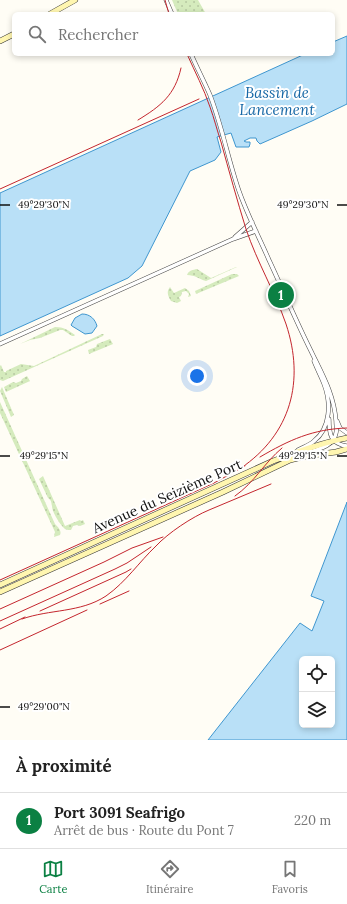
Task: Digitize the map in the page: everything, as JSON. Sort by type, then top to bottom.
[{"type":"main road","points":[[54,12],[75,0]]},
{"type":"main road","points":[[0,41],[12,35]]},
{"type":"main road","name":"Avenue du Seizième Port","points":[[0,584],[273,461],[312,446],[347,438]]},
{"type":"main road","name":"Avenue du Seizième Port","points":[[0,592],[223,492],[290,460],[347,449]]},
{"type":"street","points":[[166,0],[171,12]]},
{"type":"street","points":[[192,56],[210,95],[239,190],[311,352],[327,393],[329,431],[331,437],[340,445],[347,446]]},
{"type":"street","points":[[233,238],[252,222]]},
{"type":"street","points":[[0,344],[233,238],[256,231]]},
{"type":"street","points":[[311,352],[320,367],[329,389],[340,428],[347,433]]},
{"type":"street","points":[[273,461],[313,443],[325,428],[328,412]]},
{"type":"street","points":[[290,460],[302,454],[328,446],[334,440],[336,432],[336,417]]},
{"type":"green space","points":[[172,0],[198,0],[205,12],[177,12]]},
{"type":"green space","points":[[236,267],[206,281],[195,276],[187,275],[190,271],[197,269],[211,278]]},
{"type":"green space","points":[[232,274],[237,274],[239,276],[196,294],[195,291]]},
{"type":"green space","points":[[170,287],[174,293],[185,288],[189,291],[191,296],[188,297],[189,294],[186,291],[182,292],[181,296],[179,297],[181,301],[177,303],[171,301],[168,294]]},
{"type":"green space","points":[[55,327],[66,329],[75,335],[72,336],[63,330],[60,330],[20,344]]},
{"type":"green space","points":[[104,334],[103,336],[3,381],[0,380],[1,365],[4,372],[21,364],[34,366]]},
{"type":"green space","points":[[110,339],[113,344],[89,354],[88,350],[96,347],[97,344]]},
{"type":"green space","points":[[27,376],[30,381],[6,392],[4,387],[13,382],[16,383],[21,381]]},
{"type":"green space","points":[[2,387],[14,415],[11,417],[0,391]]},
{"type":"green space","points":[[0,402],[55,524],[60,531],[60,535],[54,537],[55,532],[0,413]]},
{"type":"green space","points":[[43,476],[65,526],[80,520],[83,520],[85,524],[73,526],[71,530],[63,527],[52,509],[51,501],[39,479]]},
{"type":"water","name":"Bassin de Lancement","points":[[347,36],[347,104],[260,144],[256,138],[250,138],[244,141],[250,142],[249,147],[236,147],[231,133],[217,137],[221,152],[215,160],[190,171],[142,266],[128,278],[0,336],[0,193],[301,56],[335,56],[335,41]]},
{"type":"water","points":[[82,314],[92,317],[95,321],[97,326],[92,333],[85,334],[71,325],[75,318]]},
{"type":"water","points":[[347,502],[347,740],[208,740],[300,623],[312,631],[324,601],[311,596]]},
{"type":"railway","points":[[165,0],[168,12]]},
{"type":"railway","points":[[188,56],[208,100],[246,229],[255,253],[282,312],[292,345],[294,366],[293,386],[289,405],[282,423],[272,439],[258,454],[241,468]]},
{"type":"railway","points":[[138,120],[154,110],[171,93],[181,68]]},
{"type":"railway","points":[[0,189],[199,99]]},
{"type":"railway","points":[[260,457],[281,445],[302,436],[323,431],[347,428]]},
{"type":"railway","points":[[235,496],[248,485],[282,448]]},
{"type":"railway","points":[[0,580],[214,483],[245,466]]},
{"type":"railway","points":[[22,619],[86,605],[106,596],[120,585],[161,541],[181,526],[202,513],[271,484]]},
{"type":"railway","points":[[0,609],[132,548],[163,537]]},
{"type":"railway","points":[[0,621],[115,569],[151,547]]},
{"type":"railway","points":[[40,611],[131,569]]},
{"type":"railway","points":[[100,604],[129,591]]},
{"type":"railway","points":[[0,650],[87,610]]},
{"type":"railway","points":[[0,629],[25,617]]},
{"type":"place","name":"Port 3091 Seafrigo","points":[[281,295]]}]
